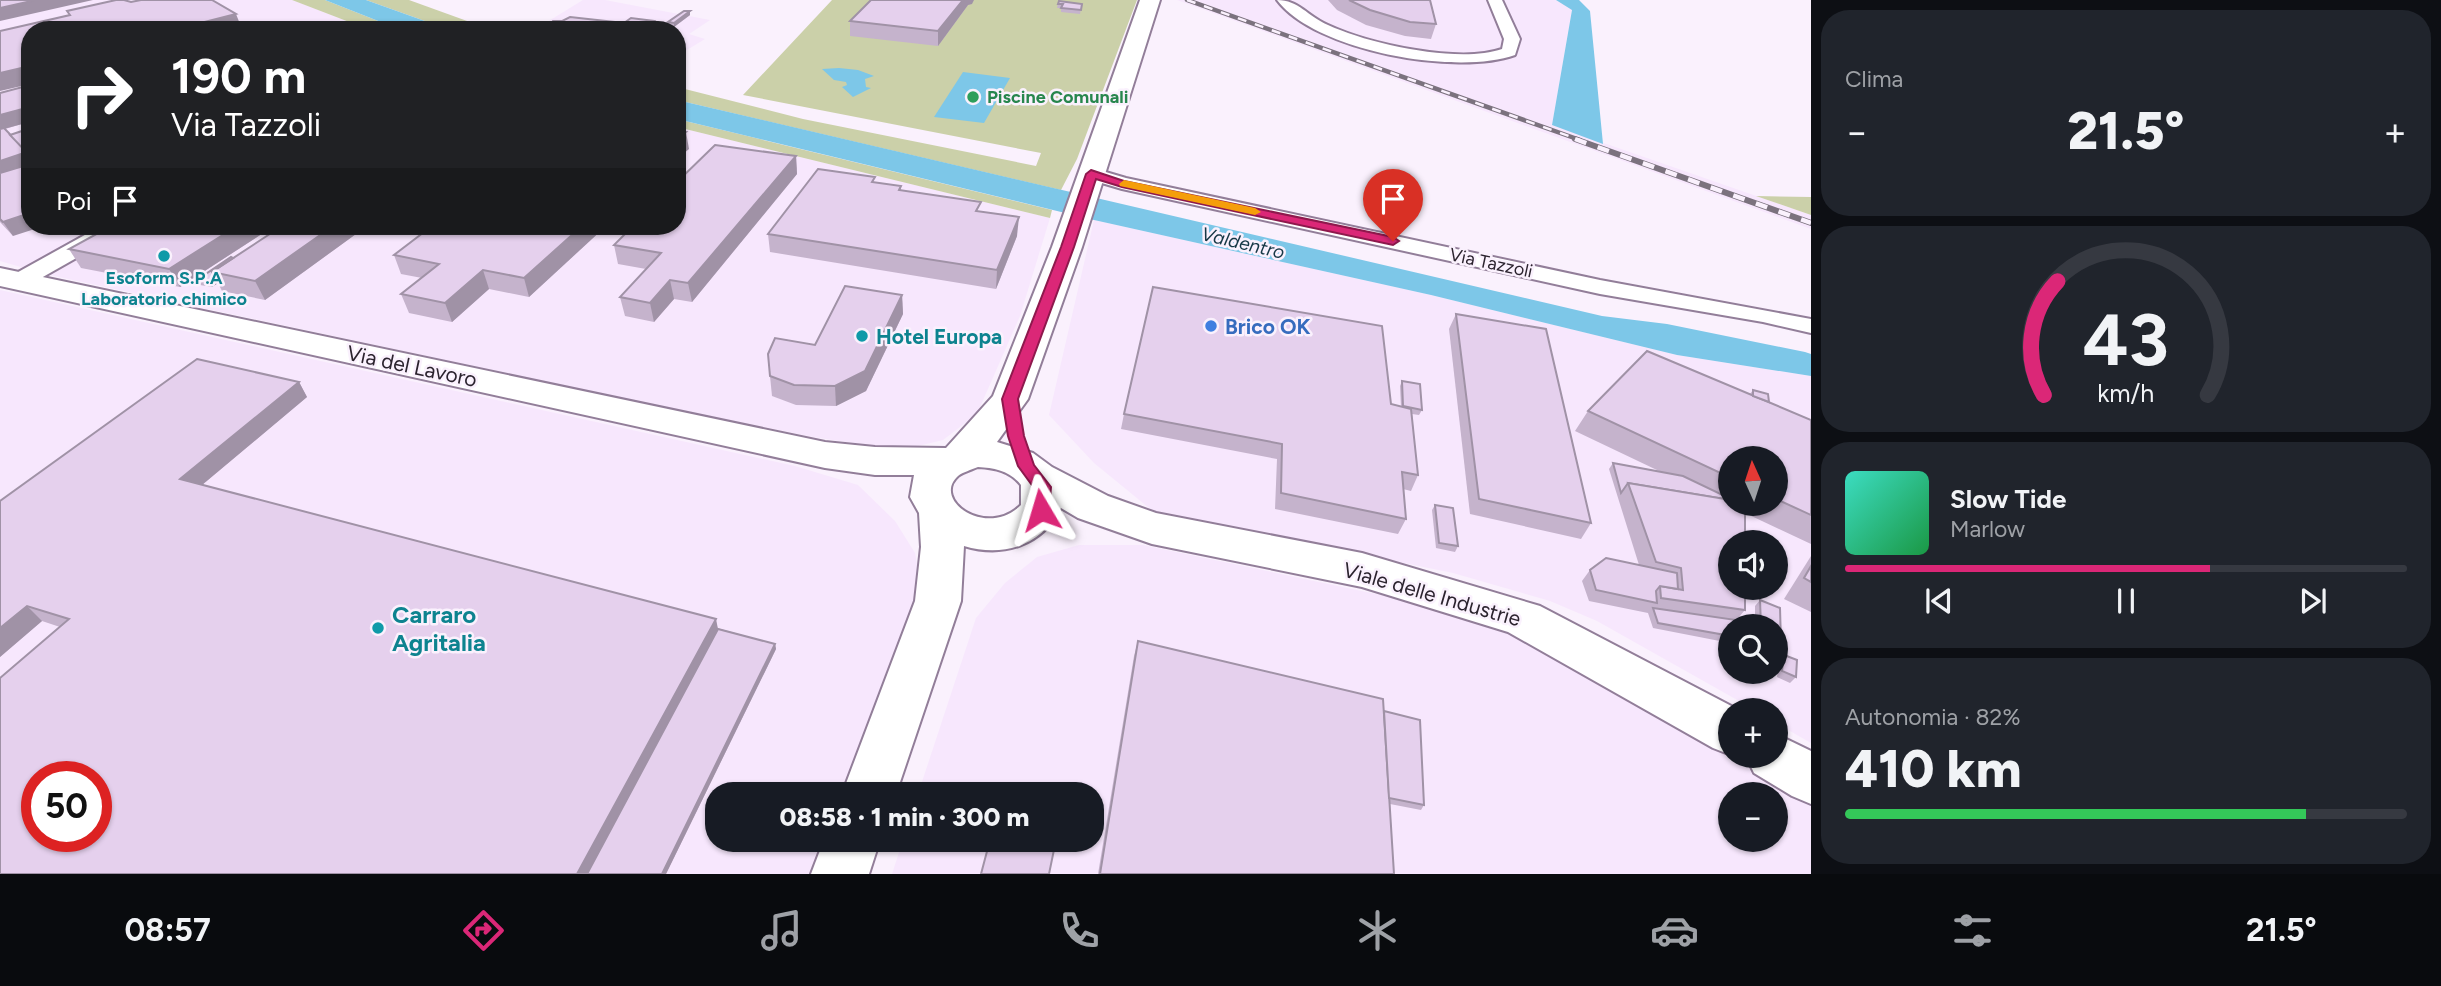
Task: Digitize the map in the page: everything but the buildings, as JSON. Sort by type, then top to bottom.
[{"type":"main road","points":[[873,782],[939,601],[943,547],[929,492],[932,480],[938,470],[976,442],[1010,399],[1067,247],[1150,0]]},
{"type":"main road","name":"Via del Lavoro","points":[[9,279],[825,455]]},
{"type":"main road","points":[[939,601],[974,559],[1041,510],[1042,487],[1031,472],[1016,436],[1010,399]]},
{"type":"main road","points":[[825,455],[875,461],[954,460],[988,454],[1002,456],[1031,472]]},
{"type":"main road","points":[[825,455],[909,490],[962,530],[992,534],[1015,530]]},
{"type":"main road","name":"Viale delle Industrie","points":[[1031,472],[1093,506],[1152,527],[1362,570],[1503,612],[1563,639],[1718,725]]},
{"type":"main road","name":"Viale delle Industrie","points":[[1015,530],[1080,524],[1152,527]]},
{"type":"main road","points":[[1788,765],[1811,779]]},
{"type":"main road","points":[[840,874],[848,852]]},
{"type":"street","points":[[1284,0],[1292,10],[1310,23],[1337,35],[1406,51],[1483,59],[1500,58],[1509,52],[1511,39],[1495,0]]},
{"type":"street","name":"Via Tazzoli","points":[[1088,181],[1122,183],[1600,287],[1811,326]]},
{"type":"street","points":[[9,279],[98,235]]},
{"type":"shaded area","points":[[0,0],[292,0],[347,21],[21,21],[21,235],[686,235],[686,129],[1050,218],[1020,316],[977,414],[943,440],[914,447],[878,447],[813,437],[626,399],[45,274],[0,261]]},
{"type":"shaded area","points":[[583,0],[605,0],[710,20],[689,34],[705,39],[686,51],[686,21],[549,21]]},
{"type":"shaded area","points":[[1177,0],[1556,0],[1572,9],[1552,125],[1811,215],[1811,229]]},
{"type":"shaded area","points":[[1094,220],[1431,295],[1677,355],[1811,376],[1811,743],[1788,730],[1788,698],[1734,698],[1597,621],[1550,601],[1453,573],[1154,512],[1094,463],[1049,415]]},
{"type":"shaded area","points":[[0,290],[795,466],[858,485],[895,521],[915,553],[925,606],[858,782],[705,782],[705,852],[831,852],[823,874],[0,874]]},
{"type":"shaded area","points":[[1079,545],[1143,545],[1457,611],[1508,625],[1718,735],[1718,768],[1774,768],[1811,791],[1811,874],[892,874],[899,852],[1104,852],[1104,782],[922,782],[976,618],[1005,583],[1037,557]]},
{"type":"green space","points":[[292,0],[325,0],[378,21],[347,21]]},
{"type":"green space","points":[[366,0],[409,0],[467,21],[425,21]]},
{"type":"green space","points":[[832,0],[1137,0],[1077,159],[1061,190],[686,102],[686,89],[803,119],[1036,166],[1041,153],[743,95]]},
{"type":"green space","points":[[686,121],[1052,210],[1050,218],[686,129]]},
{"type":"green space","points":[[1756,196],[1811,197],[1811,215]]},
{"type":"water","points":[[325,0],[366,0],[425,21],[378,21]]},
{"type":"water","points":[[1556,0],[1579,0],[1590,11],[1603,144],[1552,125],[1572,10]]},
{"type":"water","points":[[822,69],[858,70],[874,76],[865,79],[866,87],[871,88],[853,97],[842,87],[847,85],[846,82],[834,80]]},
{"type":"water","name":"Piscine Comunali","points":[[963,72],[1010,78],[984,123],[934,117]]},
{"type":"water","name":"Valdentro","points":[[686,102],[1602,316],[1667,324],[1805,352],[1811,354],[1811,376],[1677,355],[1431,295],[1094,220],[686,121]]},
{"type":"railway","points":[[1187,0],[1580,140]]},
{"type":"railway","points":[[1575,139],[1811,223]]},
{"type":"slow traffic","points":[[1124,184],[1255,212]]},
{"type":"place","name":"Piscine Comunali","points":[[973,97]]},
{"type":"place","name":"Esoform S.P.A Laboratorio chimico","points":[[164,256]]},
{"type":"place","name":"Brico OK","points":[[1211,326]]},
{"type":"place","name":"Hotel Europa","points":[[862,336]]},
{"type":"place","name":"Carraro Agritalia","points":[[378,628]]},
{"type":"route","points":[[1041,510],[1044,499],[1042,487],[1026,466],[1016,436],[1010,399],[1067,247],[1091,174],[1393,241]]}]
